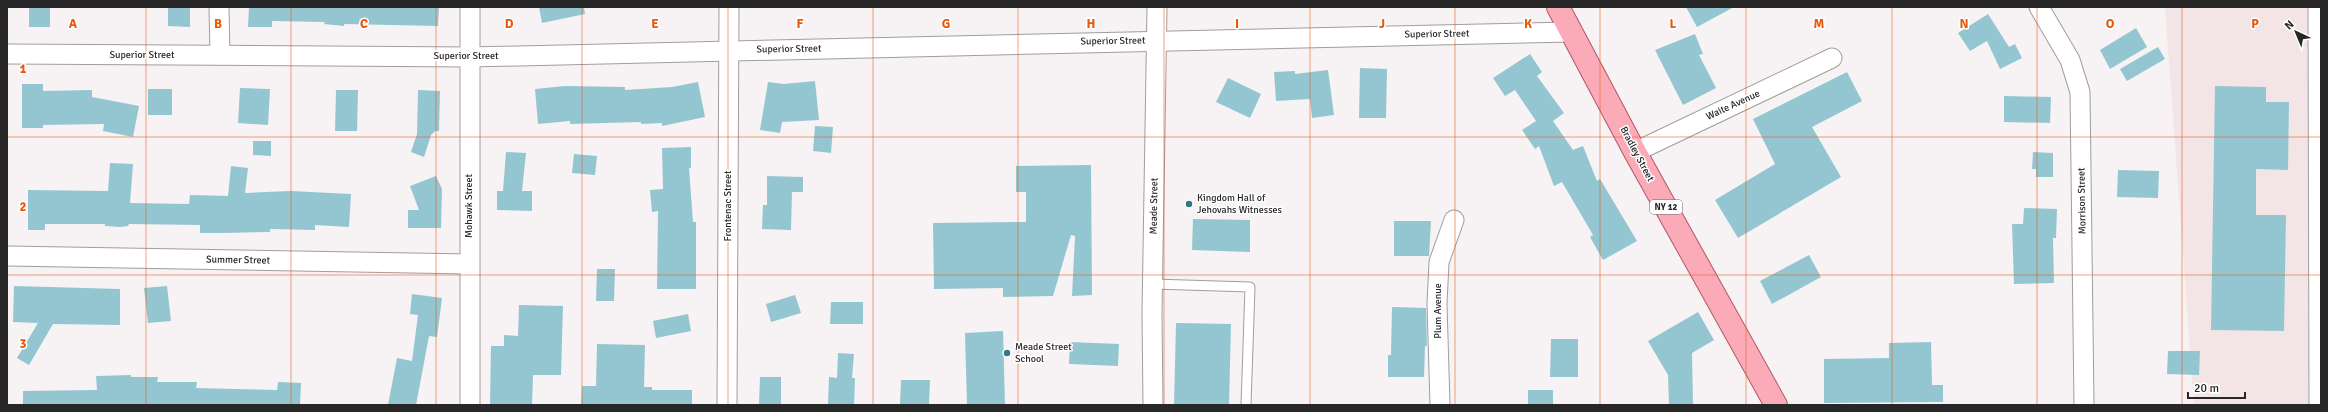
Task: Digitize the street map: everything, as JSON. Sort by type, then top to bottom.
[{"type":"main road","name":"Bradley Street","points":[[1558,7],[1635,152],[1776,405]]},
{"type":"street","points":[[219,7],[220,55]]},
{"type":"street","name":"Mohawk Street","points":[[470,7],[470,405]]},
{"type":"street","name":"Frontenac Street","points":[[727,405],[729,7]]},
{"type":"street","name":"Meade Street","points":[[1153,405],[1152,284],[1158,7]]},
{"type":"street","name":"Morrison Street","points":[[2039,7],[2070,60],[2080,92],[2084,405]]},
{"type":"street","points":[[2318,7],[2319,405]]},
{"type":"street","name":"Superior Street","points":[[7,54],[470,57],[1158,40],[1572,32]]},
{"type":"street","name":"Waite Avenue","points":[[1635,152],[1832,58]]},
{"type":"street","name":"Plum Avenue","points":[[1440,405],[1437,304],[1439,262],[1454,220]]},
{"type":"street","name":"Summer Street","points":[[7,256],[469,264]]},
{"type":"lane","points":[[1152,284],[1250,287],[1246,405]]},
{"type":"shaded area","points":[[2165,7],[2321,7],[2321,405],[2194,405]]},
{"type":"building","points":[[29,7],[50,7],[50,27],[29,27]]},
{"type":"building","points":[[168,7],[190,7],[190,27],[168,26]]},
{"type":"building","points":[[249,7],[439,7],[438,26],[344,24],[344,26],[324,24],[325,22],[272,21],[272,27],[248,27]]},
{"type":"building","points":[[539,7],[584,7],[585,14],[542,23]]},
{"type":"building","points":[[1686,7],[1734,7],[1697,27]]},
{"type":"building","points":[[1988,14],[2009,47],[2015,44],[2022,58],[2000,69],[1987,41],[1970,51],[1958,33]]},
{"type":"building","points":[[2136,28],[2147,47],[2110,69],[2100,50]]},
{"type":"building","points":[[1695,34],[1703,54],[1699,55],[1716,88],[1683,105],[1655,50]]},
{"type":"building","points":[[2158,47],[2165,59],[2127,81],[2120,69]]},
{"type":"building","points":[[1530,54],[1542,72],[1537,76],[1564,113],[1553,121],[1573,150],[1583,146],[1597,181],[1600,179],[1637,241],[1603,260],[1590,237],[1593,235],[1562,182],[1554,186],[1539,146],[1535,149],[1522,130],[1536,121],[1515,90],[1505,96],[1493,78]]},
{"type":"building","points":[[1360,68],[1387,69],[1386,118],[1359,118]]},
{"type":"building","points":[[1328,70],[1334,115],[1312,118],[1310,99],[1276,101],[1274,72],[1295,71],[1295,74]]},
{"type":"building","points":[[1847,72],[1862,101],[1812,127],[1841,177],[1738,238],[1715,200],[1775,164],[1753,119]]},
{"type":"building","points":[[1228,78],[1261,94],[1250,118],[1216,102]]},
{"type":"building","points":[[815,81],[819,120],[782,122],[780,133],[760,130],[768,82],[784,84]]},
{"type":"building","points":[[698,82],[705,117],[662,126],[662,123],[641,124],[641,122],[570,124],[570,121],[538,124],[535,89],[565,86],[625,87],[625,90],[672,87]]},
{"type":"building","points":[[22,84],[43,84],[43,91],[92,90],[92,97],[139,106],[133,137],[103,131],[104,124],[43,125],[43,128],[22,128]]},
{"type":"building","points":[[2215,86],[2266,87],[2266,102],[2289,102],[2288,170],[2256,169],[2256,215],[2286,215],[2284,331],[2211,330]]},
{"type":"building","points":[[240,88],[270,89],[268,125],[238,123]]},
{"type":"building","points":[[148,89],[172,89],[172,115],[148,115]]},
{"type":"building","points":[[336,90],[358,90],[357,131],[335,131]]},
{"type":"building","points":[[418,90],[440,91],[439,131],[435,131],[431,135],[424,157],[411,152],[417,134]]},
{"type":"building","points":[[2004,96],[2051,97],[2050,123],[2004,122]]},
{"type":"building","points":[[815,126],[833,127],[831,153],[813,151]]},
{"type":"building","points":[[253,141],[271,141],[271,156],[253,155]]},
{"type":"building","points":[[691,147],[691,168],[689,168],[693,222],[696,222],[696,289],[657,289],[658,211],[652,212],[650,190],[663,189],[662,148]]},
{"type":"building","points":[[506,152],[526,153],[522,191],[532,191],[532,211],[497,210],[497,191],[503,191]]},
{"type":"building","points":[[2033,152],[2053,153],[2053,177],[2036,177],[2036,169],[2032,169]]},
{"type":"building","points":[[574,154],[597,156],[595,175],[572,173]]},
{"type":"building","points":[[110,163],[133,164],[130,203],[189,204],[190,195],[228,196],[231,166],[248,168],[245,193],[291,191],[351,194],[349,227],[315,225],[315,230],[270,229],[270,232],[200,233],[200,225],[129,224],[128,226],[120,227],[105,226],[105,224],[45,224],[45,230],[28,230],[28,190],[108,191]]},
{"type":"building","points":[[1091,165],[1092,295],[1072,296],[1075,236],[1071,235],[1053,296],[1003,297],[1003,288],[934,289],[933,223],[1026,222],[1026,192],[1016,192],[1016,166]]},
{"type":"building","points":[[2118,170],[2159,171],[2158,198],[2117,197]]},
{"type":"building","points":[[436,176],[442,189],[441,228],[408,228],[408,210],[419,210],[410,186]]},
{"type":"building","points":[[767,176],[803,177],[803,192],[792,192],[791,230],[762,229],[763,205],[767,205]]},
{"type":"building","points":[[2024,208],[2057,209],[2056,238],[2053,238],[2054,283],[2014,284],[2012,224],[2023,224]]},
{"type":"building","points":[[1193,219],[1250,220],[1250,252],[1192,250]]},
{"type":"building","points":[[1394,221],[1431,221],[1429,256],[1394,256]]},
{"type":"building","points":[[1809,255],[1821,277],[1772,304],[1760,281]]},
{"type":"building","points":[[597,269],[615,269],[614,301],[596,301]]},
{"type":"building","points":[[14,286],[120,289],[120,325],[53,324],[29,365],[17,358],[38,323],[13,322]]},
{"type":"building","points":[[167,286],[171,321],[148,323],[144,288]]},
{"type":"building","points":[[412,294],[442,298],[437,337],[429,336],[416,405],[388,405],[397,358],[412,361],[418,315],[410,314]]},
{"type":"building","points":[[795,295],[801,313],[771,322],[766,304]]},
{"type":"building","points":[[831,302],[863,302],[863,324],[830,324]]},
{"type":"building","points":[[519,305],[563,306],[561,375],[533,375],[532,405],[490,405],[491,346],[504,346],[504,335],[518,336]]},
{"type":"building","points":[[1392,307],[1426,308],[1427,346],[1425,346],[1424,377],[1388,377],[1388,355],[1391,355]]},
{"type":"building","points":[[1698,312],[1714,340],[1692,353],[1693,405],[1669,405],[1668,375],[1648,341]]},
{"type":"building","points":[[688,314],[691,331],[656,338],[653,321]]},
{"type":"building","points":[[1176,323],[1231,324],[1229,405],[1174,405]]},
{"type":"building","points":[[1003,331],[1005,405],[967,405],[965,333]]},
{"type":"building","points":[[1551,339],[1578,339],[1578,377],[1550,377]]},
{"type":"building","points":[[1070,342],[1119,344],[1118,366],[1069,364]]},
{"type":"building","points":[[1931,342],[1932,385],[1943,385],[1943,402],[1824,403],[1824,359],[1889,358],[1889,343]]},
{"type":"building","points":[[597,344],[645,345],[644,387],[652,387],[652,390],[692,390],[692,405],[581,405],[582,386],[596,386]]},
{"type":"building","points":[[2168,351],[2200,351],[2199,375],[2167,374]]},
{"type":"building","points":[[838,353],[854,354],[852,378],[855,378],[854,405],[828,405],[829,377],[837,378]]},
{"type":"building","points":[[131,375],[131,377],[158,377],[157,382],[197,382],[196,388],[277,390],[278,382],[301,383],[300,405],[23,405],[23,391],[97,390],[96,376]]},
{"type":"building","points":[[760,377],[781,377],[781,405],[759,405]]},
{"type":"building","points":[[901,380],[930,380],[929,405],[900,405]]},
{"type":"building","points":[[1528,390],[1553,390],[1553,405],[1528,405]]},
{"type":"place","name":"Kingdom Hall of Jehovahs Witnesses","points":[[1189,204]]},
{"type":"place","name":"Meade Street School","points":[[1007,353]]}]
